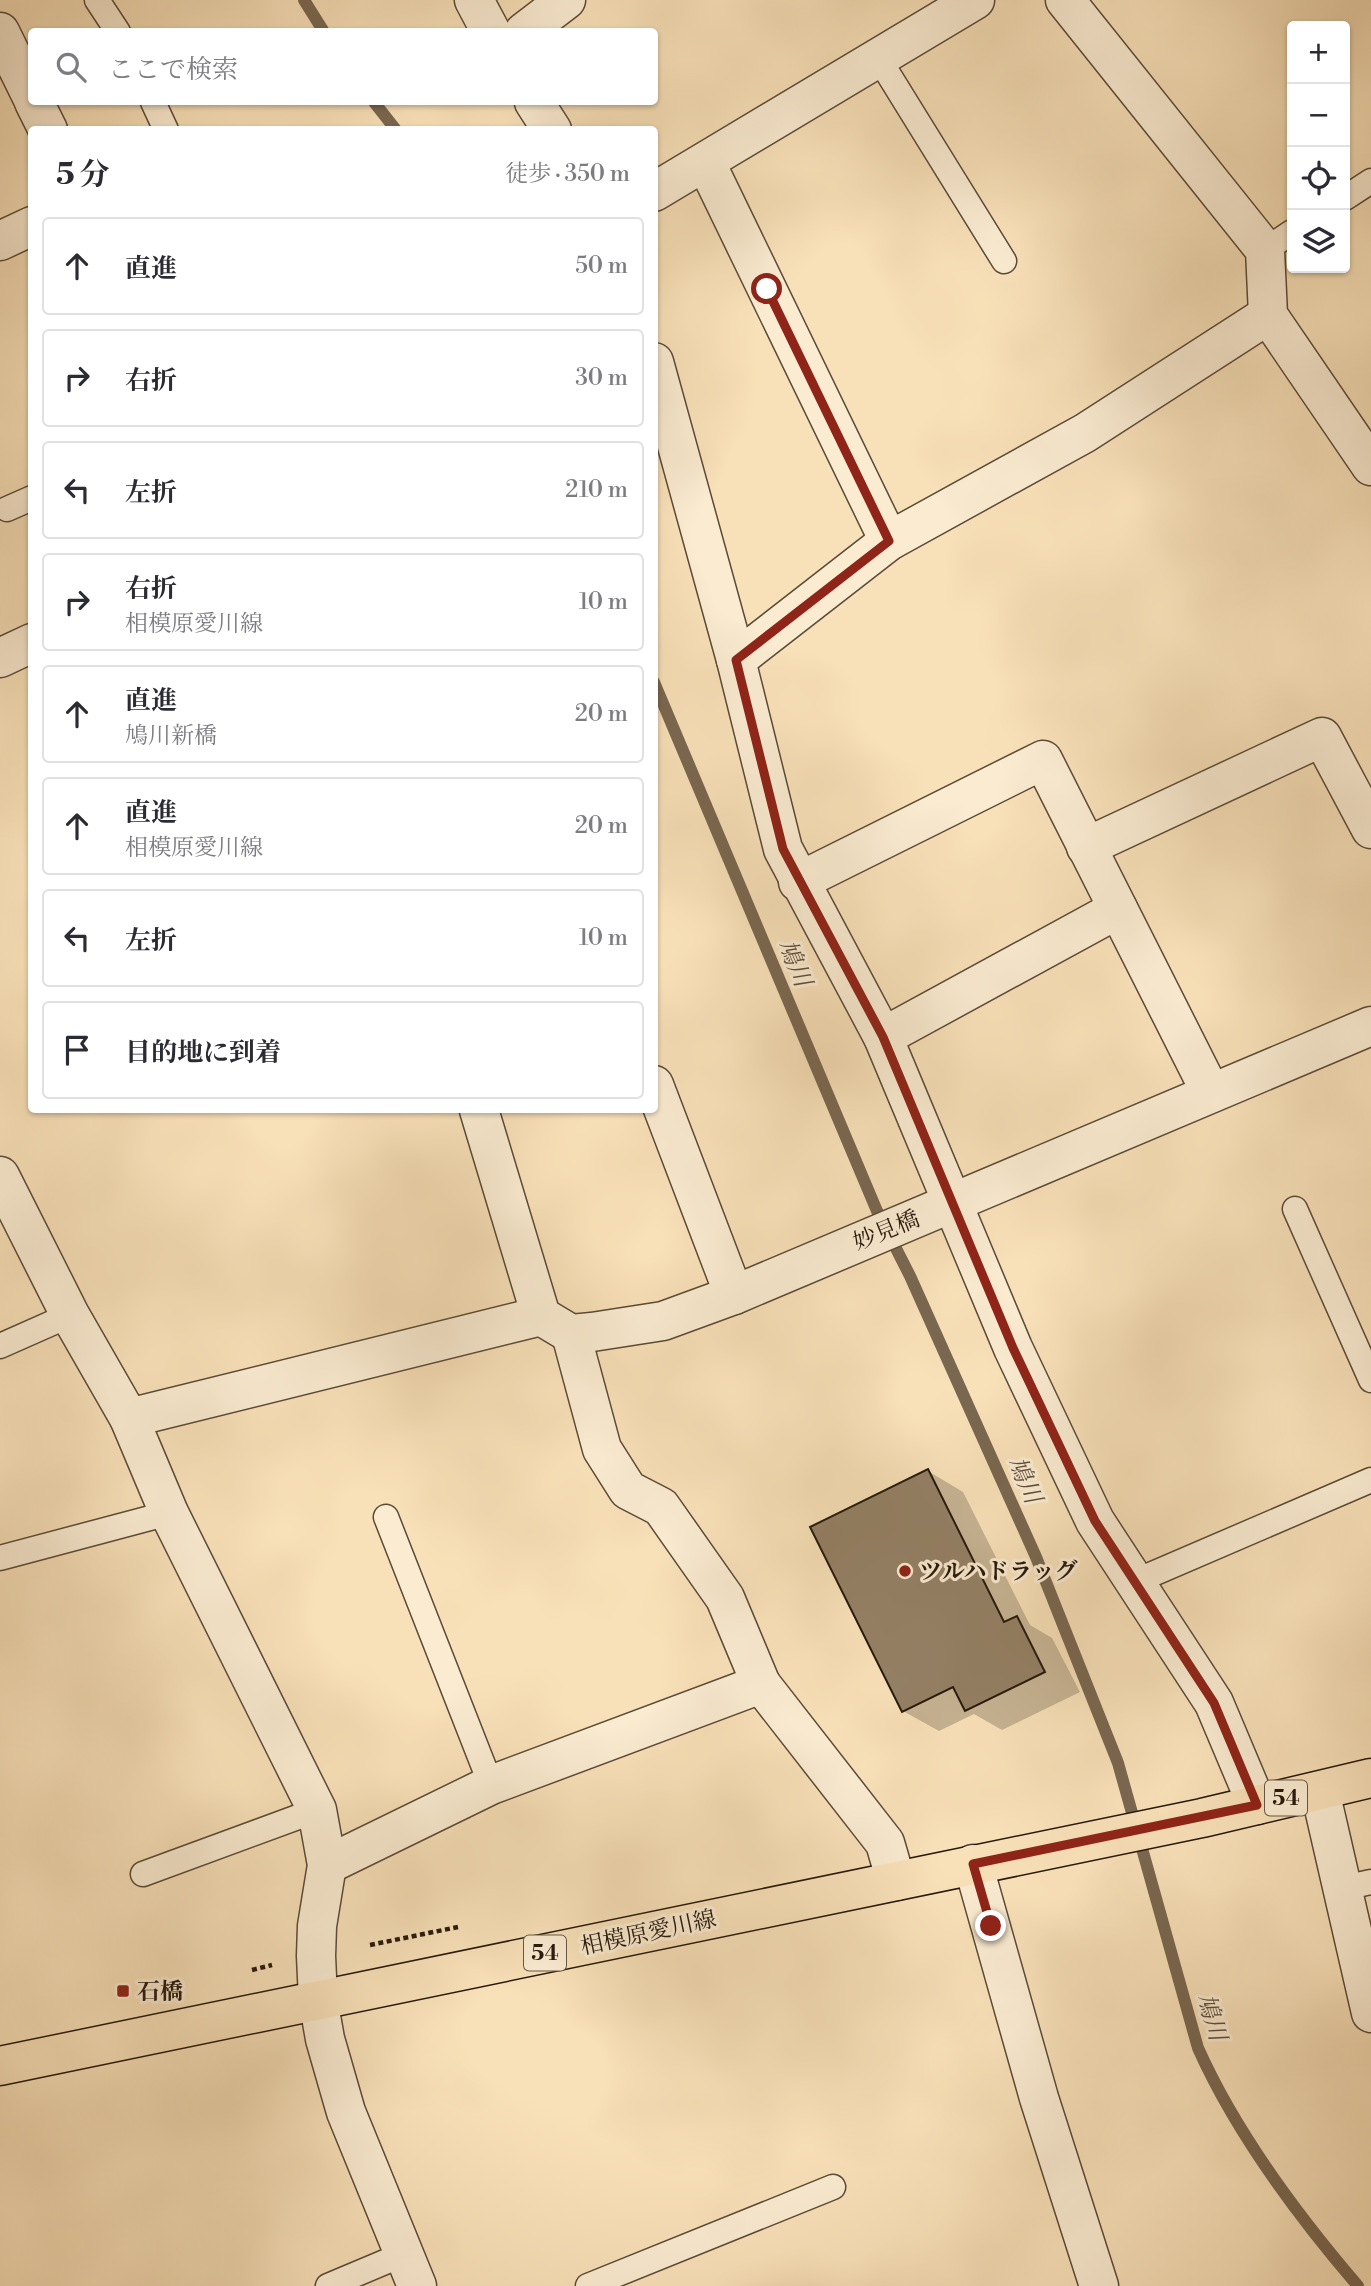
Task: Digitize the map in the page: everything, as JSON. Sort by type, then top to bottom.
[{"type":"main road","name":"54","points":[[1257,1805],[1371,1778]]},
{"type":"main road","name":"相模原愛川線","points":[[0,2066],[1090,1842],[1257,1805]]},
{"type":"street","points":[[474,0],[489,28]]},
{"type":"street","points":[[528,28],[566,0]]},
{"type":"street","points":[[658,190],[975,0]]},
{"type":"street","points":[[1065,0],[1278,241],[1268,315],[1359,423],[1371,466]]},
{"type":"street","points":[[0,32],[28,89]]},
{"type":"street","points":[[36,105],[46,126]]},
{"type":"street","points":[[536,105],[549,126]]},
{"type":"street","points":[[706,163],[889,541]]},
{"type":"street","points":[[0,241],[28,228]]},
{"type":"street","points":[[736,660],[889,541],[1085,433],[1268,315]]},
{"type":"street","points":[[658,377],[736,660],[783,849],[883,1037],[939,1178],[944,1207],[1089,1508],[1214,1703],[1257,1805]]},
{"type":"street","points":[[0,658],[28,645]]},
{"type":"street","points":[[1086,847],[1322,737],[1371,829]]},
{"type":"street","points":[[799,882],[1043,760],[1211,1093]]},
{"type":"street","points":[[883,1037],[1118,909]]},
{"type":"street","name":"妙見橋","points":[[129,1418],[556,1325],[663,1321],[734,1295],[1371,1026]]},
{"type":"street","points":[[658,1096],[734,1295]]},
{"type":"street","points":[[480,1113],[602,1450],[628,1490],[660,1507],[725,1598],[761,1684],[886,1843],[896,1881]]},
{"type":"street","points":[[0,1177],[71,1315],[129,1418],[169,1513],[317,1811],[327,1865],[317,1926],[318,1999],[325,2039],[346,2112],[410,2270]]},
{"type":"street","points":[[327,1865],[491,1785],[761,1684]]},
{"type":"street","points":[[1320,1791],[1357,1885],[1371,2013]]},
{"type":"street","points":[[973,1864],[1039,2098],[1098,2286]]},
{"type":"lane","points":[[97,0],[115,28]]},
{"type":"lane","points":[[879,59],[1004,261]]},
{"type":"lane","points":[[154,105],[164,126]]},
{"type":"lane","points":[[1350,195],[1371,181]]},
{"type":"lane","points":[[7,509],[28,500]]},
{"type":"lane","points":[[1294,1209],[1371,1380]]},
{"type":"lane","points":[[0,1346],[71,1315]]},
{"type":"lane","points":[[1134,1582],[1371,1480]]},
{"type":"lane","points":[[0,1558],[169,1513]]},
{"type":"lane","points":[[386,1517],[491,1785]]},
{"type":"lane","points":[[143,1874],[317,1811]]},
{"type":"lane","points":[[588,2286],[833,2188]]},
{"type":"lane","points":[[328,2286],[410,2270]]},
{"type":"building","name":"ツルハドラッグ","points":[[928,1469],[1004,1622],[1017,1616],[1045,1672],[965,1711],[953,1687],[902,1712],[810,1527]]},
{"type":"waterway","name":"鳩川","points":[[304,0],[322,28]]},
{"type":"waterway","name":"鳩川","points":[[376,105],[393,126]]},
{"type":"waterway","name":"鳩川","points":[[658,691],[877,1211],[910,1276],[1036,1557],[1118,1763],[1198,2048],[1213,2080],[1270,2173],[1358,2286]]},
{"type":"place","name":"ツルハドラッグ","points":[[905,1571]]},
{"type":"place","name":"石橋","points":[[123,1991]]},
{"type":"route","points":[[767,289],[889,541],[736,660],[783,849],[883,1037],[939,1178],[953,1203],[1013,1348],[1095,1521],[1214,1703],[1243,1766],[1257,1805],[973,1864],[991,1926]]}]
